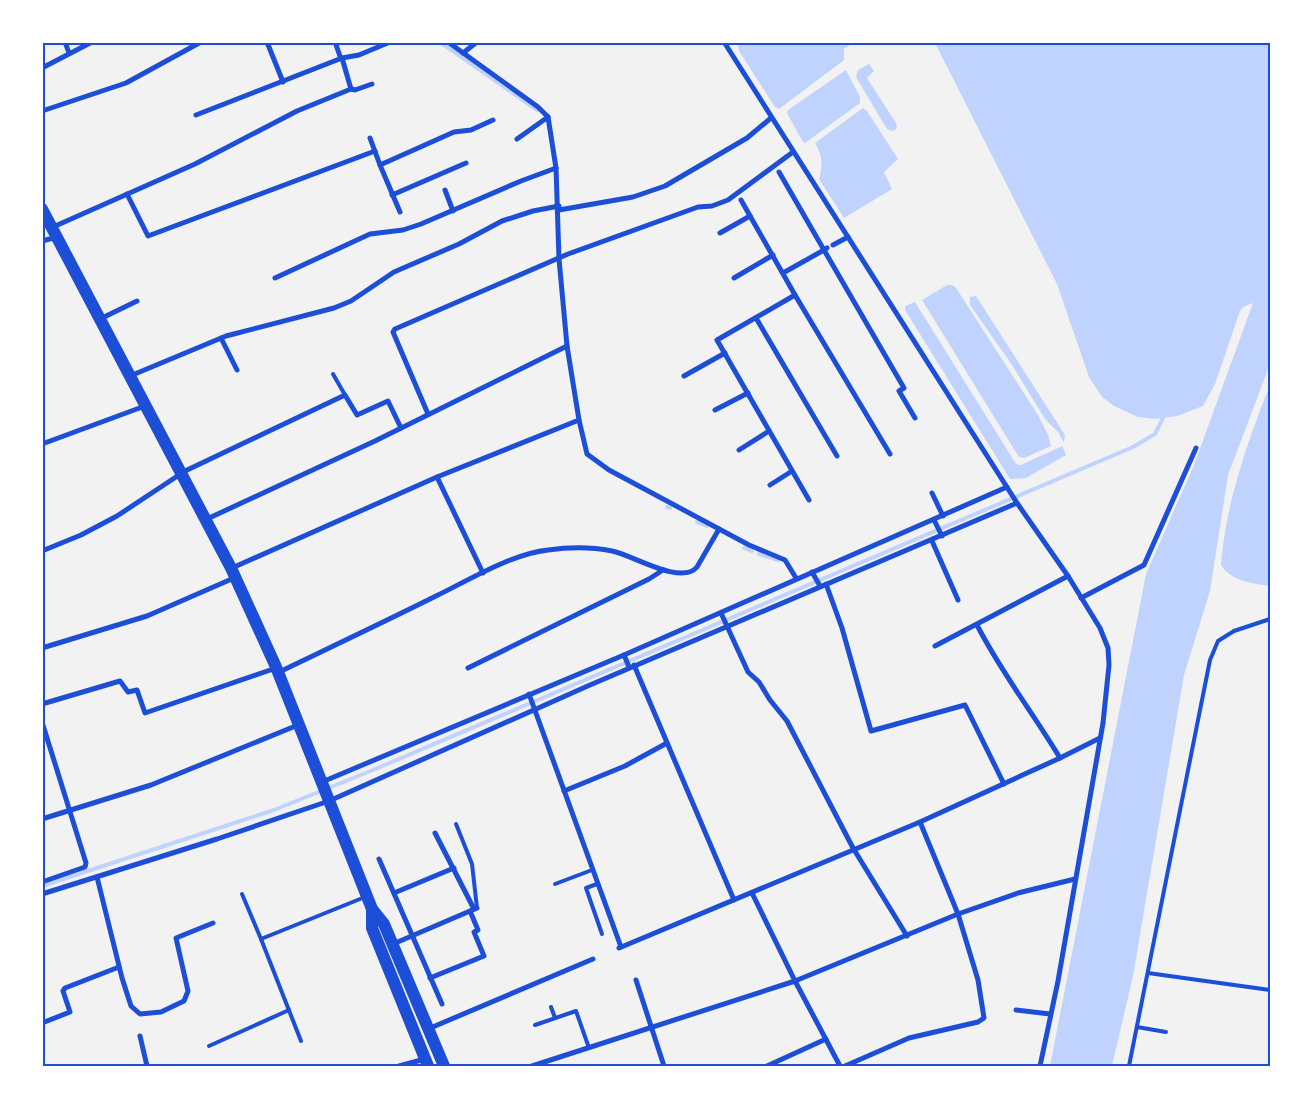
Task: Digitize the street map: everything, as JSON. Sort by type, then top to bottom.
[{"type":"highway","points":[[42,209],[180,474],[207,519],[277,670],[372,909],[375,934],[426,1063]]},
{"type":"highway","points":[[372,909],[384,924],[444,1066]]},
{"type":"street","points":[[65,42],[69,53]]},
{"type":"street","points":[[42,68],[92,42]]},
{"type":"street","points":[[42,111],[126,83],[201,42]]},
{"type":"street","points":[[267,42],[283,82]]},
{"type":"street","points":[[335,42],[351,88]]},
{"type":"street","points":[[196,115],[342,58],[359,55],[390,42]]},
{"type":"street","points":[[448,42],[538,107],[548,117],[556,168],[559,208],[559,258],[567,346],[584,447],[591,459],[749,545],[785,560],[796,578]]},
{"type":"street","points":[[463,53],[477,42]]},
{"type":"street","points":[[724,42],[1017,502],[1068,576],[1104,636],[1109,656],[1100,738],[1040,1066]]},
{"type":"street","points":[[42,241],[55,232],[127,194],[211,156],[297,111],[351,88],[354,90],[372,84]]},
{"type":"street","points":[[517,139],[548,117]]},
{"type":"street","points":[[129,376],[221,338],[331,310],[352,301],[394,272],[459,244],[502,222],[533,211],[633,197],[665,186],[747,138],[771,118]]},
{"type":"street","points":[[380,165],[454,132],[471,130],[493,120]]},
{"type":"street","points":[[370,138],[400,212]]},
{"type":"street","points":[[127,194],[148,236],[375,151]]},
{"type":"street","points":[[428,414],[394,330],[559,258],[698,207],[712,206],[728,200],[794,152]]},
{"type":"street","points":[[392,195],[466,163]]},
{"type":"street","points":[[275,278],[370,234],[403,230],[454,211],[521,180],[556,168]]},
{"type":"street","points":[[779,172],[828,248],[904,388],[899,391],[915,418]]},
{"type":"street","points":[[445,190],[454,211]]},
{"type":"street","points":[[740,200],[890,454]]},
{"type":"street","points":[[720,233],[750,216]]},
{"type":"street","points":[[783,273],[848,237]]},
{"type":"street","points":[[734,278],[773,255]]},
{"type":"street","points":[[795,295],[717,340],[809,500]]},
{"type":"street","points":[[100,319],[137,301]]},
{"type":"street","points":[[756,318],[837,456]]},
{"type":"street","points":[[221,338],[237,370]]},
{"type":"street","points":[[207,519],[401,428],[567,346]]},
{"type":"street","points":[[684,376],[725,353]]},
{"type":"street","points":[[715,410],[748,393]]},
{"type":"street","points":[[42,551],[81,535],[117,516],[180,474],[345,396],[357,415],[388,401],[401,428]]},
{"type":"street","points":[[42,444],[145,406]]},
{"type":"street","points":[[42,648],[147,616],[233,573],[437,477],[579,420]]},
{"type":"street","points":[[739,450],[769,431]]},
{"type":"street","points":[[1081,598],[1144,565],[1196,448]]},
{"type":"street","points":[[770,485],[792,471]]},
{"type":"street","points":[[437,477],[483,573]]},
{"type":"street","points":[[42,894],[97,877],[325,791],[534,707],[629,663],[721,614],[796,578],[813,573],[1008,488]]},
{"type":"street","points":[[932,494],[943,516]]},
{"type":"street","points":[[325,791],[530,696],[629,663],[727,626],[819,585],[826,584],[932,541],[941,534],[1017,502]]},
{"type":"street","points":[[935,521],[941,534]]},
{"type":"street","points":[[42,704],[120,681],[128,692],[137,690],[146,713],[277,670],[483,573],[538,552],[586,548],[615,551],[663,570],[682,574],[693,572],[719,529]]},
{"type":"street","points":[[932,541],[958,600]]},
{"type":"street","points":[[468,668],[649,579],[663,570]]},
{"type":"street","points":[[813,573],[819,585]]},
{"type":"street","points":[[935,646],[1068,576]]},
{"type":"street","points":[[826,584],[842,628],[871,731],[965,705],[1004,784]]},
{"type":"street","points":[[721,614],[748,672],[759,682],[770,700],[787,721],[853,848],[907,936]]},
{"type":"street","points":[[977,625],[995,662],[1040,725],[1060,758]]},
{"type":"street","points":[[629,663],[667,743],[734,900]]},
{"type":"street","points":[[530,696],[597,884],[622,947],[752,893],[853,848],[920,822],[1100,738]]},
{"type":"street","points":[[42,722],[45,738],[86,863],[85,867],[46,882],[50,890]]},
{"type":"street","points":[[42,819],[70,812],[151,785],[298,725]]},
{"type":"street","points":[[564,791],[625,766],[667,743]]},
{"type":"street","points":[[845,1066],[908,1038],[978,1022],[984,1018],[978,980],[958,914],[920,822]]},
{"type":"street","points":[[430,978],[484,956],[474,932],[478,930],[474,909],[435,833]]},
{"type":"street","points":[[379,859],[442,1004]]},
{"type":"street","points":[[394,893],[454,868]]},
{"type":"street","points":[[97,877],[119,967],[131,1006],[138,1013],[154,1013],[180,1004],[188,996],[176,937],[213,923]]},
{"type":"street","points":[[532,1066],[795,981],[958,914],[1018,893],[1075,879]]},
{"type":"street","points":[[752,893],[795,981],[840,1066]]},
{"type":"street","points":[[393,944],[474,909]]},
{"type":"street","points":[[428,1029],[593,959]]},
{"type":"street","points":[[42,1023],[70,1012],[63,991],[65,988],[119,967]]},
{"type":"street","points":[[636,980],[664,1066]]},
{"type":"street","points":[[1016,1010],[1050,1014]]},
{"type":"street","points":[[140,1036],[147,1066]]},
{"type":"street","points":[[767,1066],[826,1039]]},
{"type":"street","points":[[400,1066],[426,1063]]},
{"type":"lane","points":[[333,374],[345,396]]},
{"type":"lane","points":[[1129,1066],[1210,660],[1218,642],[1234,631],[1270,620]]},
{"type":"lane","points":[[456,824],[472,864],[474,909]]},
{"type":"lane","points":[[555,884],[592,870]]},
{"type":"lane","points":[[597,884],[586,888],[602,934]]},
{"type":"lane","points":[[242,894],[301,1041]]},
{"type":"lane","points":[[261,939],[367,896]]},
{"type":"lane","points":[[1148,973],[1270,990]]},
{"type":"lane","points":[[551,1007],[555,1018]]},
{"type":"lane","points":[[209,1046],[289,1010]]},
{"type":"lane","points":[[535,1025],[576,1012],[589,1048]]},
{"type":"lane","points":[[1137,1027],[1166,1032]]},
{"type":"water","points":[[743,43],[853,43],[844,49],[844,60],[779,109],[775,107],[739,51],[738,46]]},
{"type":"water","points":[[935,43],[1270,43],[1270,364],[1228,475],[1210,591],[1184,675],[1133,976],[1112,1066],[1050,1066],[1146,574],[1194,465],[1253,303],[1243,307],[1240,311],[1215,384],[1203,406],[1177,416],[1155,419],[1138,417],[1114,406],[1102,397],[1089,377],[1057,284]]},
{"type":"water","points":[[869,64],[874,71],[867,78],[896,123],[897,128],[893,131],[887,129],[856,77],[858,70]]},
{"type":"water","points":[[846,70],[860,97],[860,103],[805,143],[803,142],[787,113],[788,110]]},
{"type":"water","points":[[863,108],[867,111],[898,159],[884,172],[892,189],[844,218],[819,179],[821,169],[820,152],[815,143]]},
{"type":"water","points":[[947,285],[952,285],[956,288],[1038,415],[1051,446],[1024,458],[1019,457],[922,300]]},
{"type":"water","points":[[976,296],[1065,435],[1064,443],[1058,432],[1045,419],[1012,365],[970,305],[970,297]]},
{"type":"water","points":[[915,302],[1016,464],[1021,465],[1062,446],[1066,455],[1026,478],[1010,479],[905,310],[905,306]]},
{"type":"water","points":[[1270,385],[1270,586],[1249,583],[1237,578],[1226,571],[1221,565],[1228,518],[1239,473]]},
{"type":"waterway","points":[[440,42],[537,110]]},
{"type":"waterway","points":[[42,886],[274,810],[373,770],[1133,447],[1155,434],[1163,418]]},
{"type":"waterway","points":[[697,522],[707,526]]},
{"type":"waterway","points":[[744,548],[752,551]]},
{"type":"waterway","points":[[759,554],[778,560]]}]
